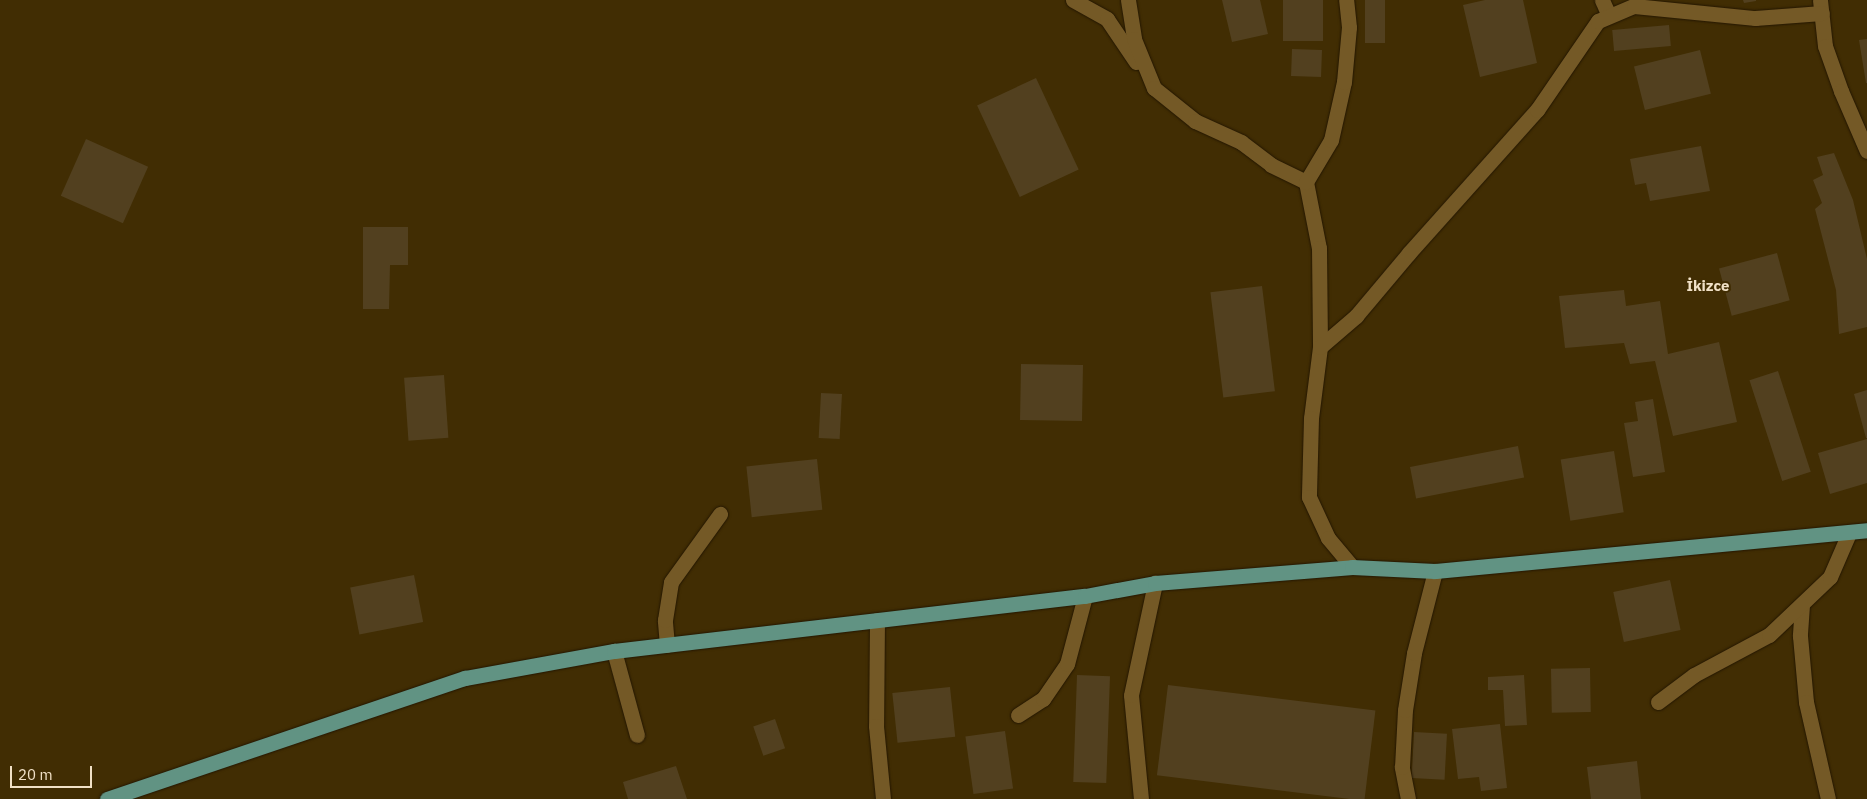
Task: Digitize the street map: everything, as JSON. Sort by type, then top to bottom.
[{"type":"main road","points":[[107,799],[465,678],[614,651],[1085,596],[1156,583],[1352,568],[1435,572],[1867,530]]},
{"type":"street","points":[[1073,0],[1107,19],[1154,88],[1195,121],[1241,142],[1271,164],[1306,182]]},
{"type":"street","points":[[1128,0],[1134,39],[1154,88]]},
{"type":"street","points":[[1346,0],[1348,27],[1344,82],[1331,140],[1306,182],[1319,248],[1320,347],[1311,418],[1309,497],[1328,538],[1352,568]]},
{"type":"street","points":[[1602,0],[1609,16]]},
{"type":"street","points":[[1320,347],[1356,316],[1409,253],[1537,110],[1598,21],[1634,6],[1755,18],[1821,6],[1826,46],[1841,91],[1867,151]]},
{"type":"street","points":[[666,645],[666,620],[672,582],[720,514]]},
{"type":"street","points":[[1658,702],[1694,675],[1769,635],[1830,577],[1849,533]]},
{"type":"street","points":[[1408,799],[1402,767],[1405,710],[1414,653],[1435,572]]},
{"type":"street","points":[[1141,799],[1131,695],[1156,583]]},
{"type":"street","points":[[1018,714],[1043,699],[1067,664],[1085,596]]},
{"type":"street","points":[[1802,605],[1800,636],[1806,702],[1828,799]]},
{"type":"street","points":[[877,620],[876,726],[883,799]]},
{"type":"street","points":[[614,651],[631,707],[636,734]]},
{"type":"building","points":[[1222,0],[1260,0],[1268,34],[1232,42]]},
{"type":"building","points":[[1283,0],[1323,0],[1323,41],[1283,41]]},
{"type":"building","points":[[1365,0],[1385,0],[1385,43],[1365,43]]},
{"type":"building","points":[[1485,0],[1523,0],[1537,63],[1480,77],[1463,5]]},
{"type":"building","points":[[1743,0],[1756,0],[1756,1],[1744,3]]},
{"type":"building","points":[[1669,25],[1671,46],[1614,51],[1612,30]]},
{"type":"building","points":[[1867,39],[1867,83],[1866,83],[1859,40]]},
{"type":"building","points":[[1292,49],[1322,50],[1321,77],[1291,76]]},
{"type":"building","points":[[1700,50],[1711,94],[1645,110],[1634,66]]},
{"type":"building","points":[[1036,78],[1079,170],[1020,197],[977,105]]},
{"type":"building","points":[[86,139],[148,167],[123,223],[61,196]]},
{"type":"building","points":[[1701,146],[1710,191],[1650,201],[1646,183],[1635,185],[1630,159]]},
{"type":"building","points":[[1834,153],[1853,200],[1867,259],[1867,327],[1839,334],[1836,290],[1815,209],[1822,203],[1813,180],[1823,175],[1817,157]]},
{"type":"building","points":[[363,227],[408,227],[408,265],[390,265],[389,309],[363,309]]},
{"type":"building","points":[[1777,253],[1790,300],[1732,316],[1719,269]]},
{"type":"building","points":[[1262,286],[1275,391],[1223,398],[1210,292]]},
{"type":"building","points":[[1624,290],[1626,306],[1660,301],[1668,354],[1719,342],[1737,422],[1673,436],[1655,361],[1630,364],[1624,343],[1565,348],[1559,296]]},
{"type":"building","points":[[1021,364],[1083,365],[1082,421],[1020,420]]},
{"type":"building","points":[[1778,371],[1811,472],[1782,481],[1749,380]]},
{"type":"building","points":[[444,375],[448,438],[408,441],[404,378]]},
{"type":"building","points":[[1867,390],[1867,438],[1866,438],[1854,394]]},
{"type":"building","points":[[821,393],[842,394],[840,439],[819,438]]},
{"type":"building","points":[[1653,399],[1665,472],[1633,477],[1624,423],[1638,421],[1635,402]]},
{"type":"building","points":[[1867,439],[1867,483],[1830,494],[1818,453]]},
{"type":"building","points":[[1518,446],[1524,477],[1416,498],[1410,467]]},
{"type":"building","points":[[1614,451],[1624,512],[1570,521],[1561,459]]},
{"type":"building","points":[[817,459],[822,510],[752,517],[746,466]]},
{"type":"building","points":[[414,575],[423,622],[359,635],[350,587]]},
{"type":"building","points":[[1670,580],[1681,630],[1624,642],[1613,592]]},
{"type":"building","points":[[1590,668],[1591,712],[1552,713],[1551,669]]},
{"type":"building","points":[[1077,675],[1110,676],[1106,783],[1073,782]]},
{"type":"building","points":[[1524,675],[1527,725],[1505,726],[1503,690],[1488,690],[1488,677]]},
{"type":"building","points":[[1168,685],[1375,710],[1365,799],[1350,799],[1157,775]]},
{"type":"building","points":[[950,687],[955,737],[898,743],[892,693]]},
{"type":"building","points":[[775,719],[785,748],[763,756],[753,726]]},
{"type":"building","points":[[1500,724],[1507,788],[1481,791],[1479,777],[1458,779],[1452,729]]},
{"type":"building","points":[[1005,731],[1013,788],[973,794],[965,737]]},
{"type":"building","points":[[1414,732],[1447,734],[1445,780],[1412,778]]},
{"type":"building","points":[[1637,761],[1641,799],[1591,799],[1587,767]]},
{"type":"building","points":[[676,766],[687,799],[628,799],[623,782]]},
{"type":"district","name":"İkizce","points":[[1708,286]]}]
